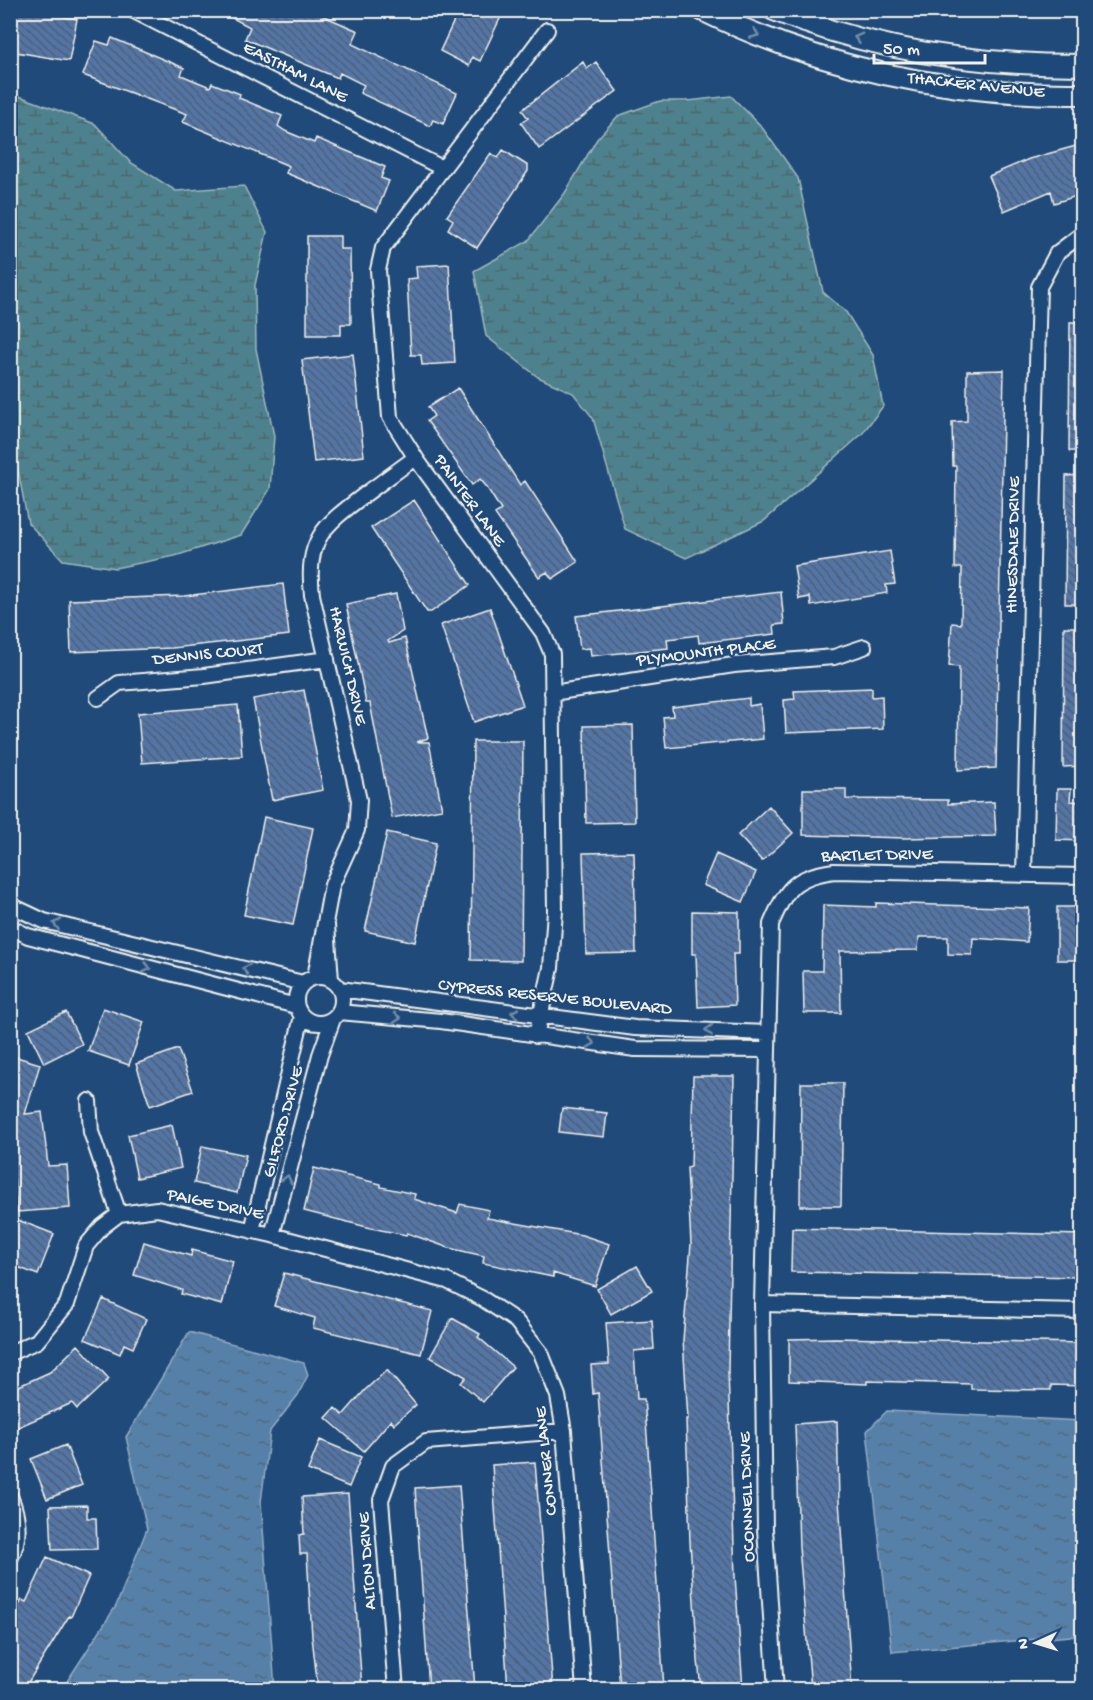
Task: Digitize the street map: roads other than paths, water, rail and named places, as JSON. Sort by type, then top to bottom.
[{"type":"street","name":"EASTHAM LANE","points":[[132,10],[442,168]]},
{"type":"street","name":"THACKER AVENUE","points":[[702,10],[733,26],[799,51],[893,77],[974,90],[1026,94],[1083,94]]},
{"type":"street","name":"THACKER AVENUE","points":[[774,10],[843,33],[921,52],[1000,62],[1083,65]]},
{"type":"street","name":"PAINTER LANE","points":[[536,1036],[551,968],[555,911],[552,654],[543,633],[415,458],[390,417],[378,270],[383,248],[547,30]]},
{"type":"street","name":"HINESDALE DRIVE","points":[[1024,875],[1039,287],[1057,253],[1083,234]]},
{"type":"street","name":"HARWICH DRIVE","points":[[309,980],[327,923],[332,885],[357,830],[359,800],[309,569],[315,546],[329,522],[415,458]]},
{"type":"street","name":"PLYMOUNTH PLACE","points":[[552,693],[734,665],[834,657],[864,647]]},
{"type":"street","name":"DENNIS COURT","points":[[98,698],[119,683],[204,676],[327,659]]},
{"type":"street","name":"BARTLET DRIVE","points":[[768,1033],[771,924],[784,895],[807,875],[834,871],[1083,876]]},
{"type":"street","points":[[10,905],[44,921],[118,939],[335,984],[342,1005],[336,1016],[323,1023],[312,1022],[299,1011],[28,936],[10,927]]},
{"type":"street","name":"HARWICH DRIVE","points":[[327,923],[335,984]]},
{"type":"street","points":[[111,958],[118,939]]},
{"type":"street","points":[[299,1011],[297,993],[309,980]]},
{"type":"street","name":"CYPRESS RESERVE BOULEVARD","points":[[335,984],[541,1017],[635,1028],[768,1033]]},
{"type":"street","name":"GILFORD DRIVE","points":[[252,1231],[299,1011]]},
{"type":"street","name":"CYPRESS RESERVE BOULEVARD","points":[[336,1016],[441,1021],[635,1049],[767,1050]]},
{"type":"street","name":"GILFORD DRIVE","points":[[272,1235],[320,1055],[336,1016]]},
{"type":"street","name":"OCONNELL DRIVE","points":[[768,1033],[762,1304],[765,1529],[776,1689]]},
{"type":"street","points":[[10,1353],[37,1341],[67,1304],[86,1246],[119,1214],[91,1132],[90,1101]]},
{"type":"street","name":"PAIGE DRIVE","points":[[119,1214],[157,1209],[272,1235]]},
{"type":"street","name":"CONNER LANE","points":[[272,1235],[447,1281],[483,1299],[516,1321],[541,1353],[558,1396],[564,1431],[584,1689]]},
{"type":"street","points":[[762,1304],[1083,1311]]},
{"type":"street","name":"ALTON DRIVE","points":[[396,1689],[381,1500],[393,1467],[426,1442],[564,1431]]},
{"type":"street","points":[[10,1496],[17,1520],[18,1536],[10,1559]]},
{"type":"water","points":[[189,1332],[304,1363],[308,1375],[298,1395],[270,1431],[261,1502],[275,1689],[62,1689],[116,1606],[147,1529],[126,1437]]},
{"type":"water","points":[[887,1411],[1082,1421],[1082,1635],[892,1652],[867,1431]]}]
